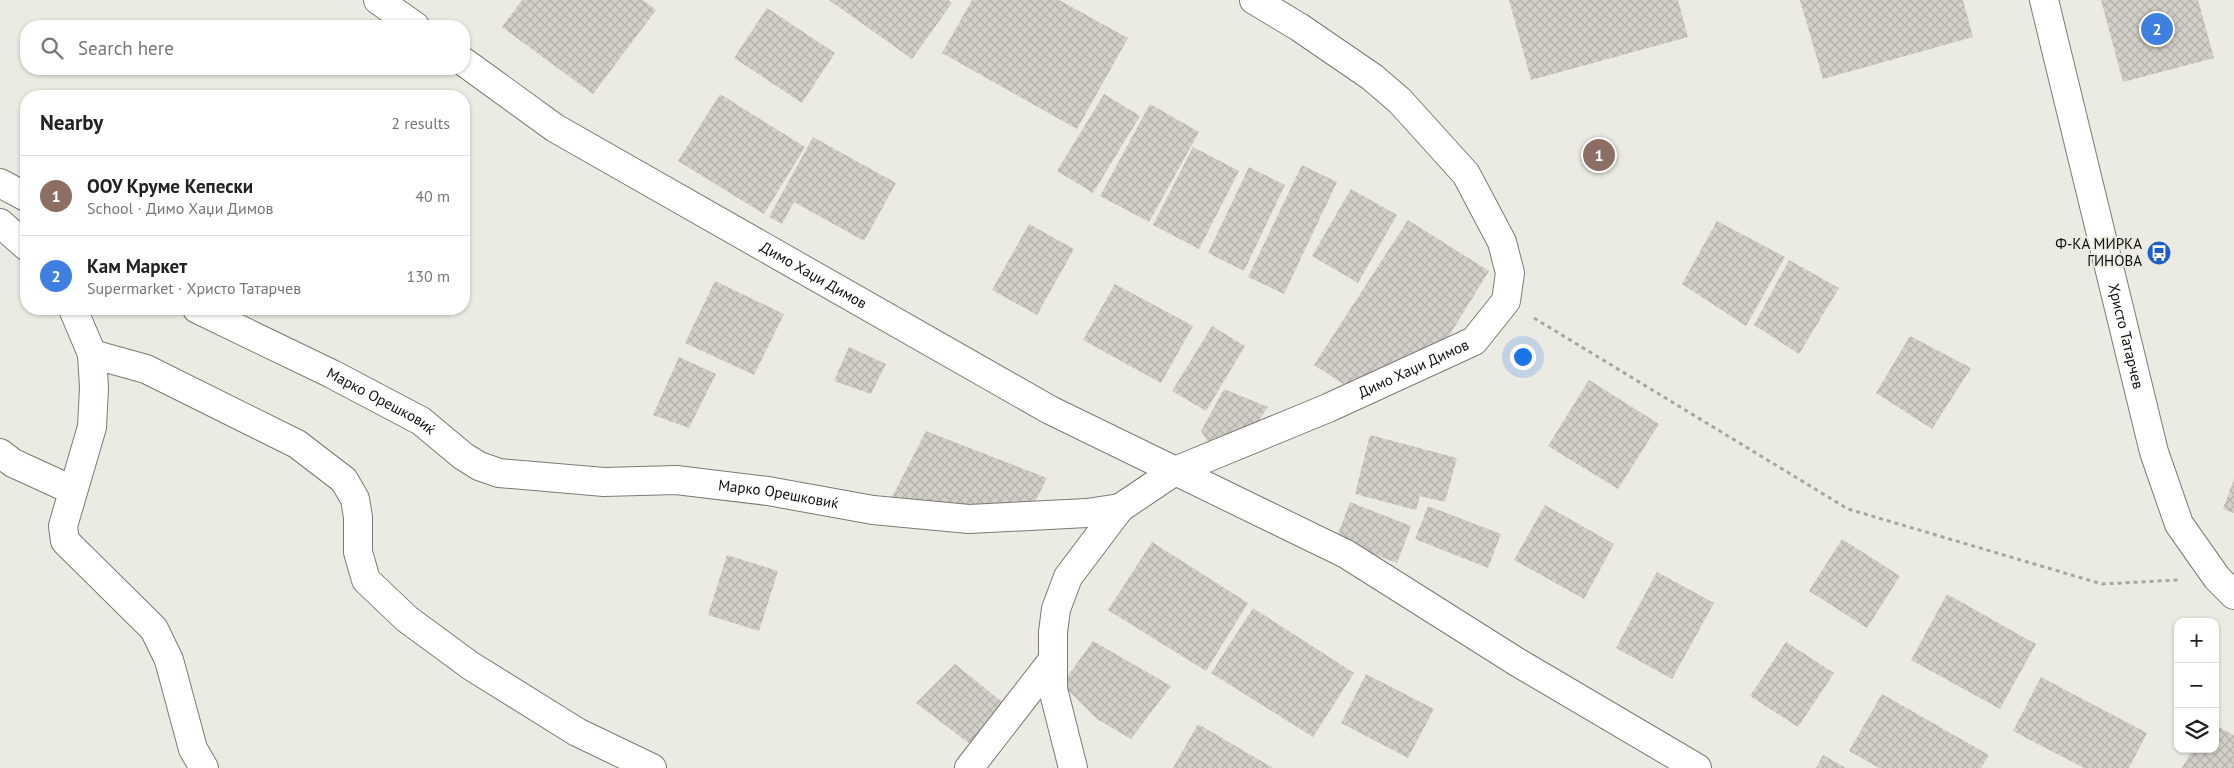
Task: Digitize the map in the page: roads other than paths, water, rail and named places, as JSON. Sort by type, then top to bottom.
[{"type":"street","points":[[378,0],[406,20]]},
{"type":"street","name":"Димо Хаџи Димов","points":[[1175,471],[1328,408],[1474,341],[1506,301],[1510,274],[1502,242],[1466,174],[1400,102],[1372,77],[1299,27],[1254,0]]},
{"type":"street","name":"Христо Татарчев","points":[[2044,0],[2154,452],[2179,524],[2225,586]]},
{"type":"street","name":"Димо Хаџи Димов","points":[[470,66],[555,128],[1050,410],[1346,554],[1517,662],[1697,768]]},
{"type":"street","points":[[0,183],[20,195]]},
{"type":"street","points":[[0,223],[20,241]]},
{"type":"street","points":[[75,315],[92,354],[94,388],[92,427],[63,526],[64,541],[154,629],[169,660],[193,748],[204,768]]},
{"type":"street","name":"Марко Орешковиќ","points":[[209,315],[332,374],[421,421],[463,456],[499,473],[604,482],[676,480],[768,490],[873,510],[969,519],[1087,513],[1120,508]]},
{"type":"street","points":[[92,354],[146,369],[297,444],[344,480],[355,499],[358,517],[358,552],[366,580],[407,619],[471,666],[577,732],[652,768]]},
{"type":"street","points":[[0,453],[13,463],[72,490]]},
{"type":"street","points":[[1073,768],[1053,689],[1052,661],[1056,609],[1068,576],[1120,508],[1175,471]]},
{"type":"street","points":[[969,768],[1052,661]]},
{"type":"place","name":"Кам Маркет","points":[[2157,29]]},
{"type":"place","name":"ООУ Круме Кепески","points":[[1599,155]]},
{"type":"place","name":"Ф-КА МИРКА ГИНОВА","points":[[2159,253]]}]
